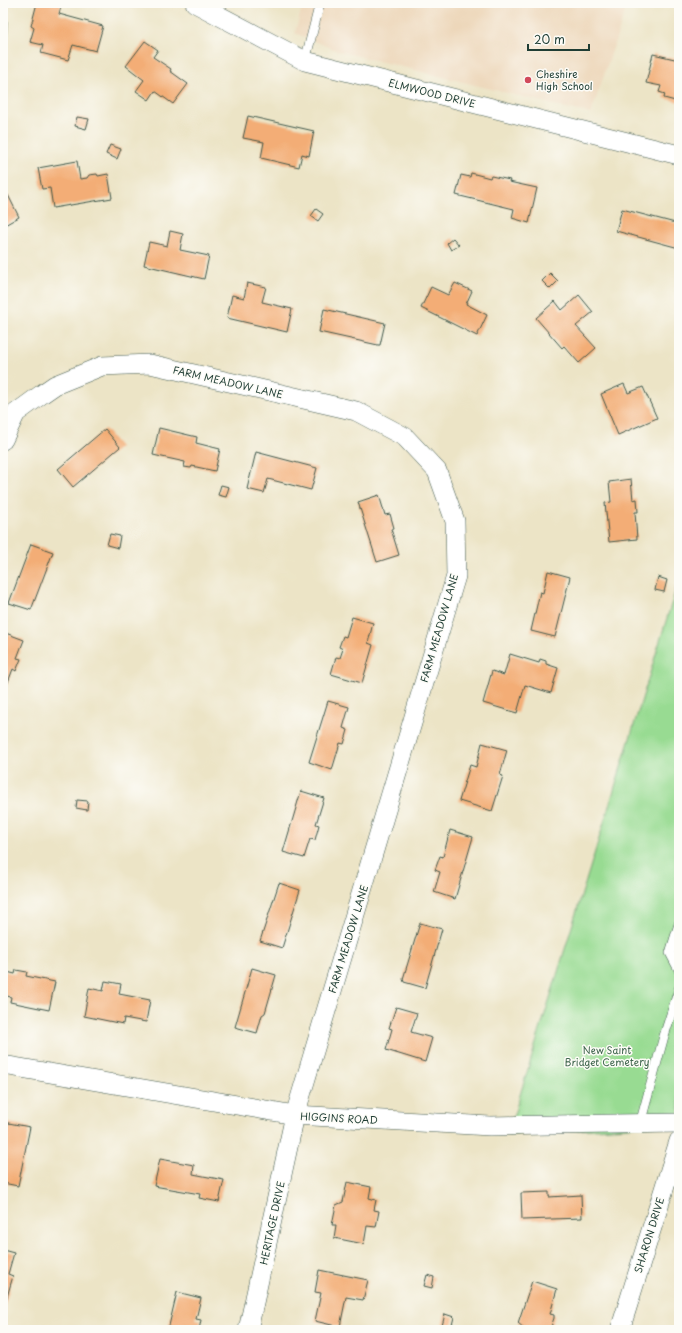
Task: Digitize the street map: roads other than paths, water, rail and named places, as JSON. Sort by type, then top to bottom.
[{"type":"street","name":"ELMWOOD DRIVE","points":[[195,3],[304,61],[679,155]]},
{"type":"street","name":"FARM MEADOW LANE","points":[[3,440],[16,413],[55,385],[102,366],[150,364],[356,410],[405,437],[437,471],[455,521],[456,576],[295,1115]]},
{"type":"street","name":"HIGGINS ROAD","points":[[3,1064],[295,1115],[490,1126],[679,1123]]},
{"type":"street","name":"HERITAGE DRIVE","points":[[248,1330],[295,1115]]},
{"type":"street","name":"SHARON DRIVE","points":[[620,1330],[679,1141]]},
{"type":"lane","points":[[304,61],[320,3]]},
{"type":"lane","points":[[679,924],[670,953],[679,970]]},
{"type":"lane","points":[[640,1124],[664,1036],[679,989]]},
{"type":"place","name":"Cheshire High School","points":[[528,80]]},
{"type":"park label","name":"New Saint Bridget Cemetery","points":[[607,1056]]}]
